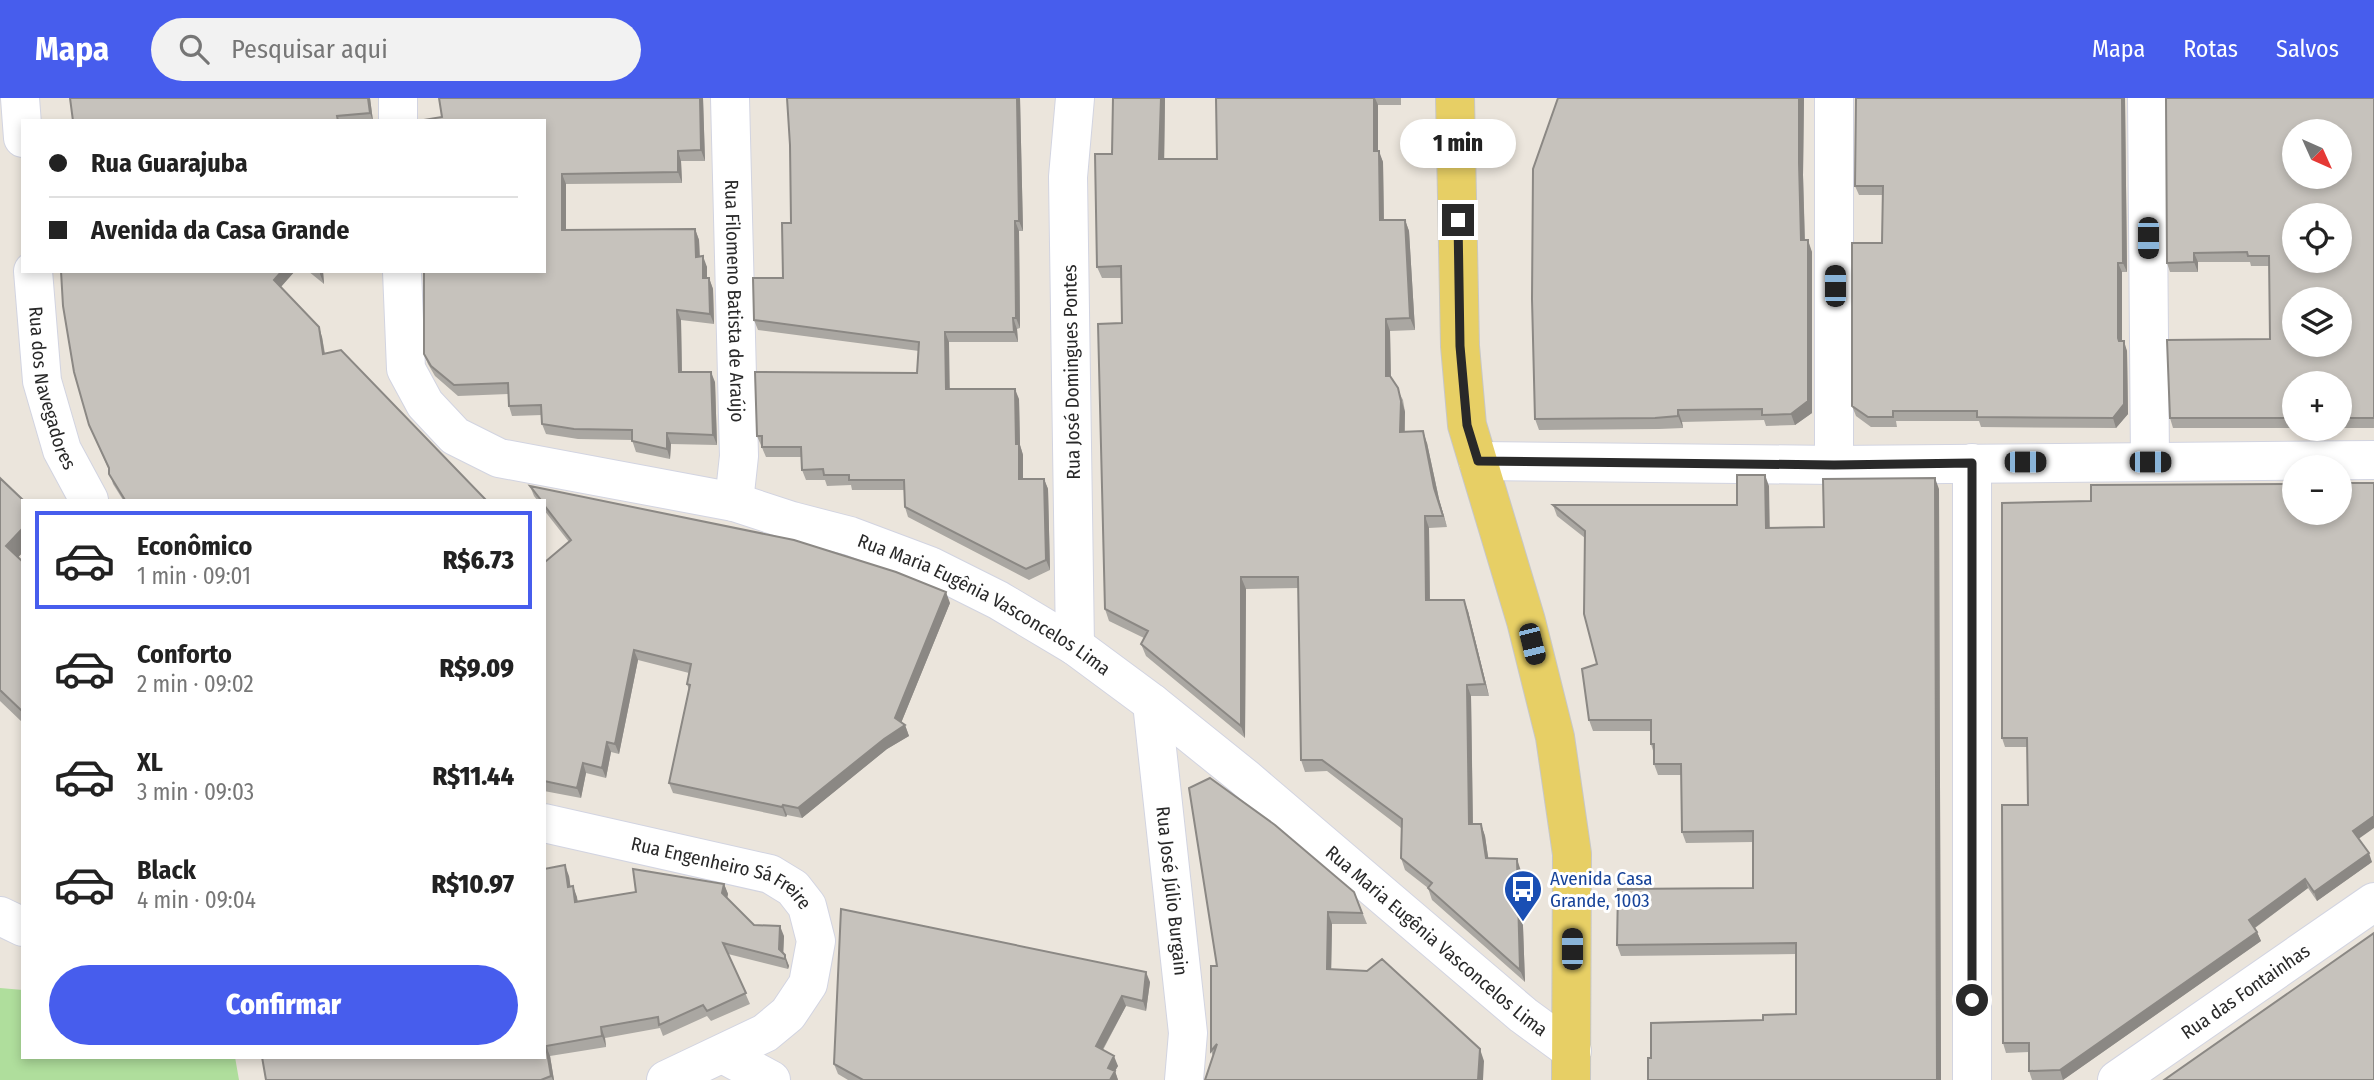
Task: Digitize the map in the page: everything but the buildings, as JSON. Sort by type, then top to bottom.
[{"type":"main road","points":[[1455,98],[1460,346],[1467,425],[1526,621],[1555,737],[1572,854],[1571,1066]]},
{"type":"street","points":[[20,98],[22,119]]},
{"type":"street","points":[[398,98],[398,119]]},
{"type":"street","name":"Rua Filomeno Batista de Araújo","points":[[730,98],[739,456],[734,502]]},
{"type":"street","name":"Rua José Domingues Pontes","points":[[1075,98],[1068,177],[1075,646]]},
{"type":"street","points":[[1834,465],[1835,98]]},
{"type":"street","points":[[2147,98],[2150,462]]},
{"type":"street","name":"Rua dos Navegadores","points":[[33,273],[42,381],[62,450],[88,499]]},
{"type":"street","name":"Rua Maria Eugênia Vasconcelos Lima","points":[[402,273],[406,369],[425,404],[455,436],[499,458],[734,502],[850,536],[930,566],[998,600],[1075,646],[1152,703],[1244,777],[1523,1015],[1571,1066]]},
{"type":"street","points":[[1478,461],[1834,465],[2374,460]]},
{"type":"street","points":[[1972,463],[1972,1080]]},
{"type":"street","name":"Rua José Júlio Burgain","points":[[1152,703],[1188,1033],[1184,1080]]},
{"type":"street","name":"Rua Engenheiro Sá Freire","points":[[546,823],[770,874],[793,888],[807,906],[816,940],[808,984],[788,1014],[765,1033],[666,1080]]},
{"type":"street","name":"Rua das Fontainhas","points":[[2117,1080],[2374,902]]},
{"type":"street","points":[[0,916],[21,926]]},
{"type":"street","points":[[723,1054],[771,1080]]},
{"type":"green space","points":[[0,988],[21,990],[21,1059],[235,1059],[239,1080],[0,1080]]},
{"type":"place","name":"Avenida Casa Grande, 1003","points":[[1523,923]]},
{"type":"route","points":[[1458,220],[1460,346],[1467,425],[1478,461],[1834,465],[1972,463],[1972,1000]]}]
